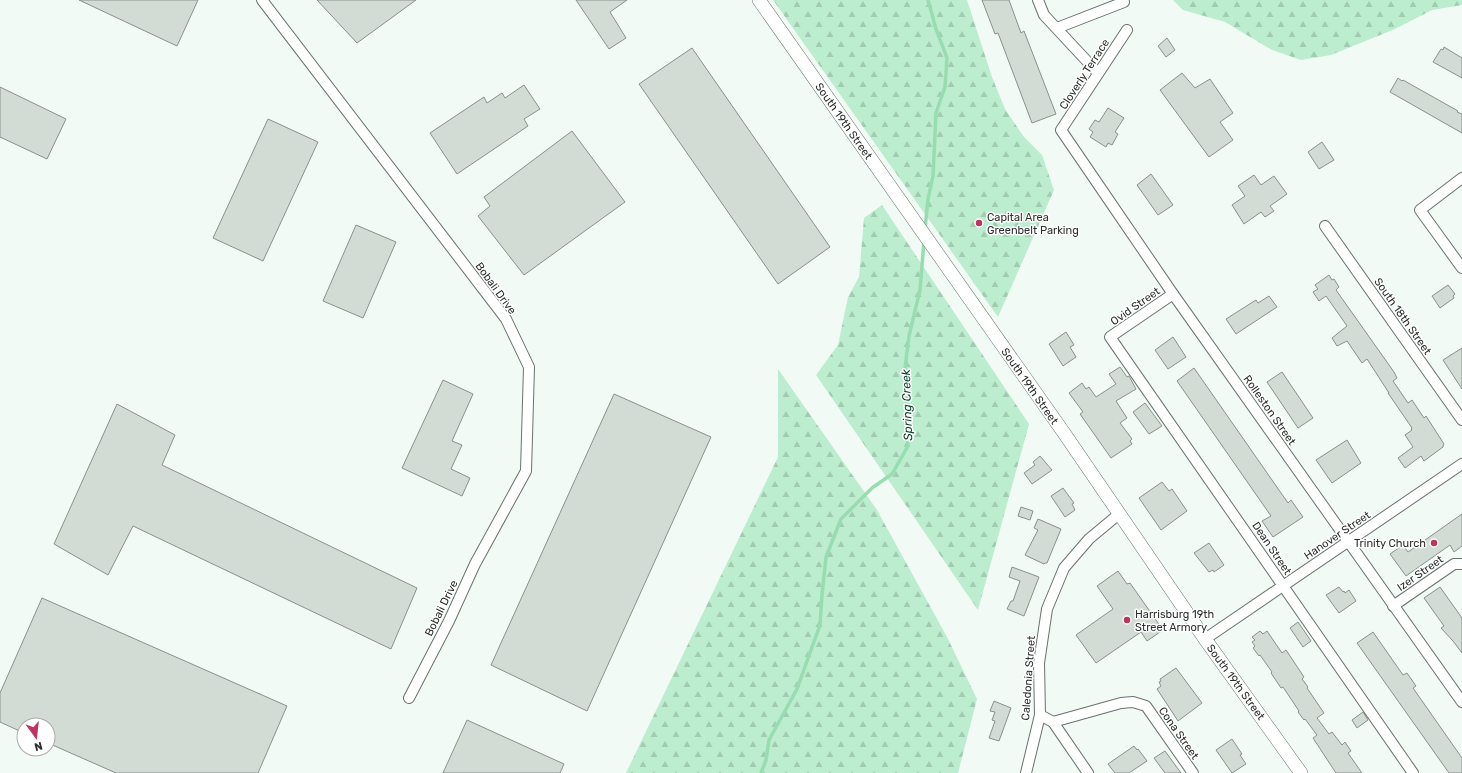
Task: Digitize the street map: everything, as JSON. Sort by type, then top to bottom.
[{"type":"street","name":"Bobali Drive","points":[[262,0],[506,319],[529,367],[526,471],[475,564],[449,621],[408,698]]},
{"type":"street","name":"South 19th Street","points":[[759,0],[1205,639],[1301,773]]},
{"type":"street","points":[[1038,0],[1044,14],[1098,73]]},
{"type":"street","points":[[1056,28],[1124,2]]},
{"type":"street","name":"Cloverly Terrace","points":[[1061,130],[1127,30]]},
{"type":"street","name":"Rolleston Street","points":[[1061,130],[1173,294],[1462,702]]},
{"type":"street","points":[[1462,178],[1420,210],[1462,268]]},
{"type":"street","name":"South 18th Street","points":[[1325,226],[1462,420]]},
{"type":"street","name":"Ovid Street","points":[[1110,337],[1173,294]]},
{"type":"street","name":"Dean Street","points":[[1110,337],[1413,773]]},
{"type":"street","name":"Hanover Street","points":[[1205,639],[1462,464]]},
{"type":"street","name":"Caledonia Street","points":[[1026,773],[1040,715],[1039,663],[1047,608],[1064,568],[1089,539],[1119,514]]},
{"type":"street","name":"Izer Street","points":[[1393,606],[1454,564],[1462,564]]},
{"type":"street","name":"Cona Street","points":[[1053,722],[1121,703],[1134,702],[1146,706],[1193,773]]},
{"type":"street","points":[[1040,715],[1053,722],[1088,773]]},
{"type":"green space","points":[[773,0],[967,0],[992,77],[1005,109],[1024,137],[1042,155],[1054,190],[998,317]]},
{"type":"green space","points":[[1173,0],[1462,0],[1462,5],[1432,10],[1395,29],[1331,55],[1301,60],[1272,50],[1225,22],[1183,10]]},
{"type":"green space","points":[[882,205],[1029,424],[978,610],[816,375],[838,345],[848,297],[859,277],[864,218]]},
{"type":"green space","points":[[778,369],[877,510],[947,637],[977,699],[958,773],[626,773],[778,457]]},
{"type":"building","points":[[79,0],[198,0],[177,46]]},
{"type":"building","points":[[317,0],[416,0],[357,43]]},
{"type":"building","points":[[576,0],[627,0],[610,12],[626,38],[609,49]]},
{"type":"building","points":[[982,0],[1009,0],[1021,33],[1024,31],[1056,114],[1032,123],[998,33],[995,34]]},
{"type":"building","points":[[1167,38],[1175,50],[1166,57],[1158,46]]},
{"type":"building","points":[[1444,47],[1462,58],[1462,78],[1433,62],[1441,49],[1443,50]]},
{"type":"building","points":[[692,48],[830,247],[778,284],[639,84]]},
{"type":"building","points":[[1182,73],[1195,88],[1210,79],[1233,113],[1220,122],[1233,140],[1209,157],[1160,90]]},
{"type":"building","points":[[1398,78],[1462,114],[1462,133],[1390,92]]},
{"type":"building","points":[[524,85],[540,109],[524,119],[528,126],[457,174],[430,133],[484,97],[487,103],[502,93],[505,98]]},
{"type":"building","points":[[0,87],[66,119],[47,159],[0,137]]},
{"type":"building","points":[[1108,108],[1124,118],[1115,132],[1118,134],[1112,145],[1108,143],[1106,147],[1090,137],[1093,132],[1089,129],[1095,120],[1099,122]]},
{"type":"building","points":[[268,119],[318,142],[263,261],[213,238]]},
{"type":"building","points":[[572,131],[625,202],[524,275],[478,216],[490,206],[484,197]]},
{"type":"building","points":[[1322,142],[1334,160],[1319,169],[1308,152]]},
{"type":"building","points":[[1151,174],[1173,205],[1158,215],[1137,185]]},
{"type":"building","points":[[1254,175],[1261,185],[1274,176],[1287,194],[1270,206],[1274,211],[1265,217],[1261,212],[1244,224],[1232,205],[1245,196],[1238,186]]},
{"type":"building","points":[[356,225],[396,242],[363,318],[323,301]]},
{"type":"building","points":[[1329,275],[1332,280],[1334,279],[1339,287],[1336,290],[1394,372],[1397,378],[1393,381],[1408,403],[1412,400],[1424,418],[1426,416],[1444,444],[1443,447],[1424,461],[1421,456],[1405,468],[1398,458],[1413,447],[1405,435],[1412,430],[1412,428],[1367,359],[1362,363],[1347,341],[1337,346],[1332,338],[1347,326],[1326,296],[1319,301],[1313,292],[1318,289],[1315,285]]},
{"type":"building","points":[[1448,285],[1455,294],[1453,296],[1454,298],[1440,308],[1432,296]]},
{"type":"building","points":[[1269,296],[1277,307],[1236,334],[1226,319],[1256,300],[1258,303]]},
{"type":"building","points":[[1066,332],[1074,345],[1070,347],[1076,357],[1063,366],[1049,344]]},
{"type":"building","points":[[1173,337],[1186,357],[1168,369],[1155,350]]},
{"type":"building","points":[[1462,348],[1462,389],[1443,360]]},
{"type":"building","points":[[1120,367],[1127,377],[1129,376],[1136,389],[1116,401],[1127,418],[1120,423],[1132,439],[1130,441],[1132,444],[1111,458],[1080,414],[1083,412],[1069,393],[1082,383],[1086,389],[1089,387],[1096,397],[1116,384],[1109,374]]},
{"type":"building","points":[[1194,368],[1288,503],[1291,500],[1303,517],[1273,537],[1262,521],[1271,516],[1177,381]]},
{"type":"building","points":[[1282,372],[1313,418],[1298,428],[1267,382]]},
{"type":"building","points":[[443,380],[473,394],[452,441],[462,445],[451,469],[470,478],[462,496],[402,468]]},
{"type":"building","points":[[614,394],[711,437],[587,711],[491,665]]},
{"type":"building","points":[[1145,403],[1162,426],[1149,434],[1133,412]]},
{"type":"building","points":[[117,404],[175,435],[162,465],[417,588],[391,649],[133,526],[108,575],[54,544]]},
{"type":"building","points":[[1347,440],[1361,463],[1332,483],[1316,460]]},
{"type":"building","points":[[1040,456],[1052,470],[1032,484],[1024,473],[1035,465],[1033,462]]},
{"type":"building","points":[[1162,482],[1169,491],[1172,489],[1187,511],[1161,530],[1139,498]]},
{"type":"building","points":[[1063,488],[1074,503],[1072,504],[1075,510],[1065,517],[1051,496]]},
{"type":"building","points":[[1021,507],[1033,511],[1030,520],[1018,516]]},
{"type":"building","points":[[1462,514],[1462,546],[1454,552],[1450,545],[1406,576],[1390,554],[1403,545],[1408,552]]},
{"type":"building","points":[[1038,519],[1061,529],[1047,563],[1044,564],[1025,555],[1038,530],[1034,528]]},
{"type":"building","points":[[1209,543],[1224,565],[1214,572],[1213,570],[1209,572],[1194,553]]},
{"type":"building","points":[[1012,567],[1039,577],[1024,616],[1007,609],[1011,601],[1013,601],[1020,581],[1009,577]]},
{"type":"building","name":"Harrisburg 19th Street Armory","points":[[1118,571],[1127,584],[1130,583],[1163,630],[1147,641],[1141,632],[1096,663],[1076,635],[1113,609],[1097,586]]},
{"type":"building","points":[[1339,587],[1345,593],[1349,590],[1356,601],[1339,613],[1326,595]]},
{"type":"building","points":[[1440,587],[1462,618],[1462,653],[1441,628],[1444,626],[1424,598]]},
{"type":"building","points":[[42,598],[287,706],[258,773],[116,773],[56,747],[56,717],[16,717],[16,729],[0,722],[0,693]]},
{"type":"building","points":[[1298,622],[1311,641],[1303,647],[1290,628]]},
{"type":"building","points":[[1260,631],[1263,634],[1267,631],[1282,653],[1286,650],[1304,677],[1302,679],[1308,687],[1307,688],[1324,713],[1317,718],[1329,734],[1332,732],[1342,745],[1345,742],[1351,751],[1348,753],[1362,773],[1336,773],[1313,738],[1317,735],[1298,712],[1299,711],[1283,687],[1281,688],[1271,673],[1272,672],[1253,648],[1255,646],[1252,642],[1255,640],[1252,637]]},
{"type":"building","points":[[1373,632],[1403,675],[1407,673],[1416,686],[1413,688],[1462,758],[1462,773],[1449,773],[1357,643]]},
{"type":"building","points":[[1176,668],[1202,703],[1178,721],[1157,689],[1161,686],[1159,682],[1161,681],[1160,679]]},
{"type":"building","points":[[994,701],[1011,708],[999,741],[989,738],[995,721],[992,720],[995,712],[990,711]]},
{"type":"building","points":[[1363,712],[1368,720],[1357,728],[1352,720]]},
{"type":"building","points":[[467,720],[564,764],[560,773],[443,773]]},
{"type":"building","points":[[1232,739],[1242,754],[1240,755],[1246,764],[1232,773],[1216,750]]},
{"type":"building","points":[[1134,746],[1147,761],[1129,773],[1115,773],[1108,764]]},
{"type":"building","points":[[1165,751],[1181,773],[1165,773],[1154,758]]},
{"type":"waterway","name":"Spring Creek","points":[[925,229],[928,199],[933,176],[936,113],[945,87],[947,58],[936,29],[928,0]]},
{"type":"waterway","name":"Spring Creek","points":[[761,773],[766,760],[769,740],[797,689],[820,625],[826,557],[841,519],[872,488],[892,474],[908,446],[905,368],[909,336],[920,290],[924,241]]},
{"type":"place","name":"Capital Area Greenbelt Parking","points":[[979,223]]},
{"type":"place","name":"Trinity Church","points":[[1434,543]]},
{"type":"place","name":"Harrisburg 19th Street Armory","points":[[1127,620]]}]
